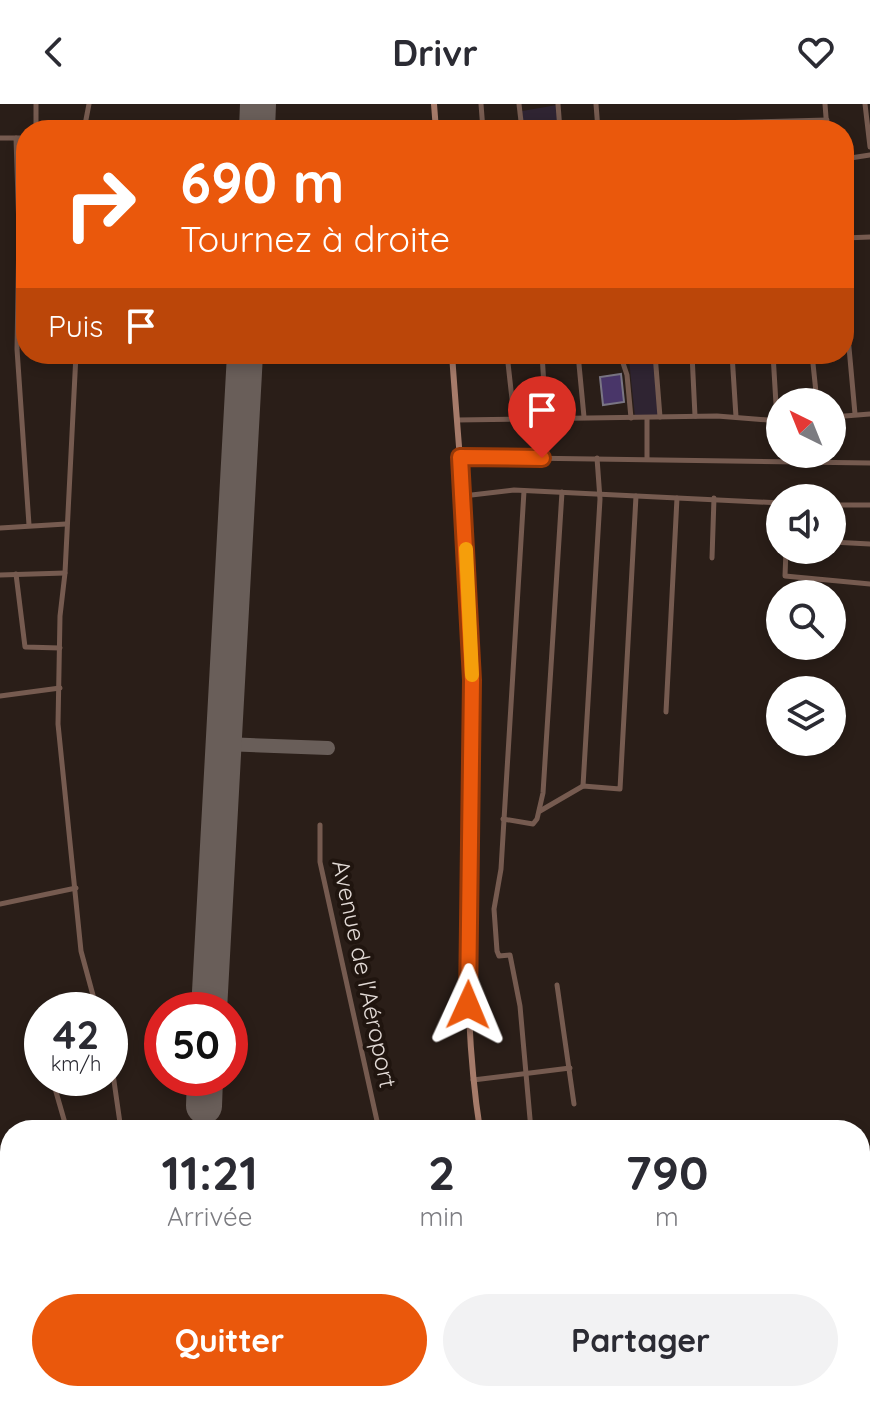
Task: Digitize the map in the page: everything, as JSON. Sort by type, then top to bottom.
[{"type":"main road","points":[[453,364],[472,680],[468,1005],[472,1080],[478,1120]]},
{"type":"street","points":[[825,104],[827,120]]},
{"type":"street","points":[[865,104],[870,147]]},
{"type":"street","points":[[0,138],[16,138]]},
{"type":"street","points":[[18,364],[29,525]]},
{"type":"street","points":[[75,364],[60,648],[59,748],[81,951],[92,992]]},
{"type":"street","points":[[508,364],[514,417]]},
{"type":"street","points":[[543,364],[546,417]]},
{"type":"street","points":[[579,364],[584,417]]},
{"type":"street","points":[[623,364],[631,418]]},
{"type":"street","points":[[656,364],[660,417]]},
{"type":"street","points":[[692,364],[695,416]]},
{"type":"street","points":[[733,364],[736,417]]},
{"type":"street","points":[[774,364],[776,388]]},
{"type":"street","points":[[813,364],[816,388]]},
{"type":"street","points":[[850,364],[855,414]]},
{"type":"street","points":[[846,415],[870,414]]},
{"type":"street","points":[[457,420],[695,416],[766,420]]},
{"type":"street","points":[[647,419],[647,458]]},
{"type":"street","points":[[460,457],[870,463]]},
{"type":"street","points":[[583,786],[598,493],[597,458]]},
{"type":"street","points":[[463,496],[524,491],[766,502]]},
{"type":"street","points":[[524,491],[495,939],[498,955],[510,955],[527,1072],[530,1120]]},
{"type":"street","points":[[503,819],[533,824],[540,811],[562,492]]},
{"type":"street","points":[[540,811],[583,786],[620,789],[636,496]]},
{"type":"street","points":[[666,712],[677,497]]},
{"type":"street","points":[[712,558],[714,498]]},
{"type":"street","points":[[846,505],[870,505]]},
{"type":"street","points":[[0,528],[66,524]]},
{"type":"street","points":[[846,543],[870,544]]},
{"type":"street","points":[[785,564],[785,576],[870,584]]},
{"type":"street","points":[[0,575],[65,573]]},
{"type":"street","points":[[16,574],[25,647],[60,648]]},
{"type":"street","points":[[0,696],[55,691],[61,687]]},
{"type":"street","name":"Avenue de l'Aéroport","points":[[320,825],[320,862],[377,1120]]},
{"type":"street","points":[[0,904],[76,888]]},
{"type":"street","points":[[557,985],[574,1104]]},
{"type":"street","points":[[472,1080],[571,1068]]},
{"type":"street","points":[[57,1096],[64,1120]]},
{"type":"street","points":[[116,1096],[120,1120]]},
{"type":"shaded area","points":[[557,105],[558,120],[523,120],[522,111]]},
{"type":"shaded area","points":[[629,364],[655,364],[659,415],[635,417]]},
{"type":"building","points":[[621,374],[624,402],[603,405],[600,377]]},
{"type":"taxiway","points":[[224,744],[328,748]]},
{"type":"runway","points":[[257,120],[258,104]]},
{"type":"runway","points":[[210,992],[244,364]]},
{"type":"runway","points":[[204,1096],[204,1106]]},
{"type":"slow traffic","points":[[466,549],[472,675]]},
{"type":"route","points":[[468,1005],[472,680],[460,457],[542,458]]}]
